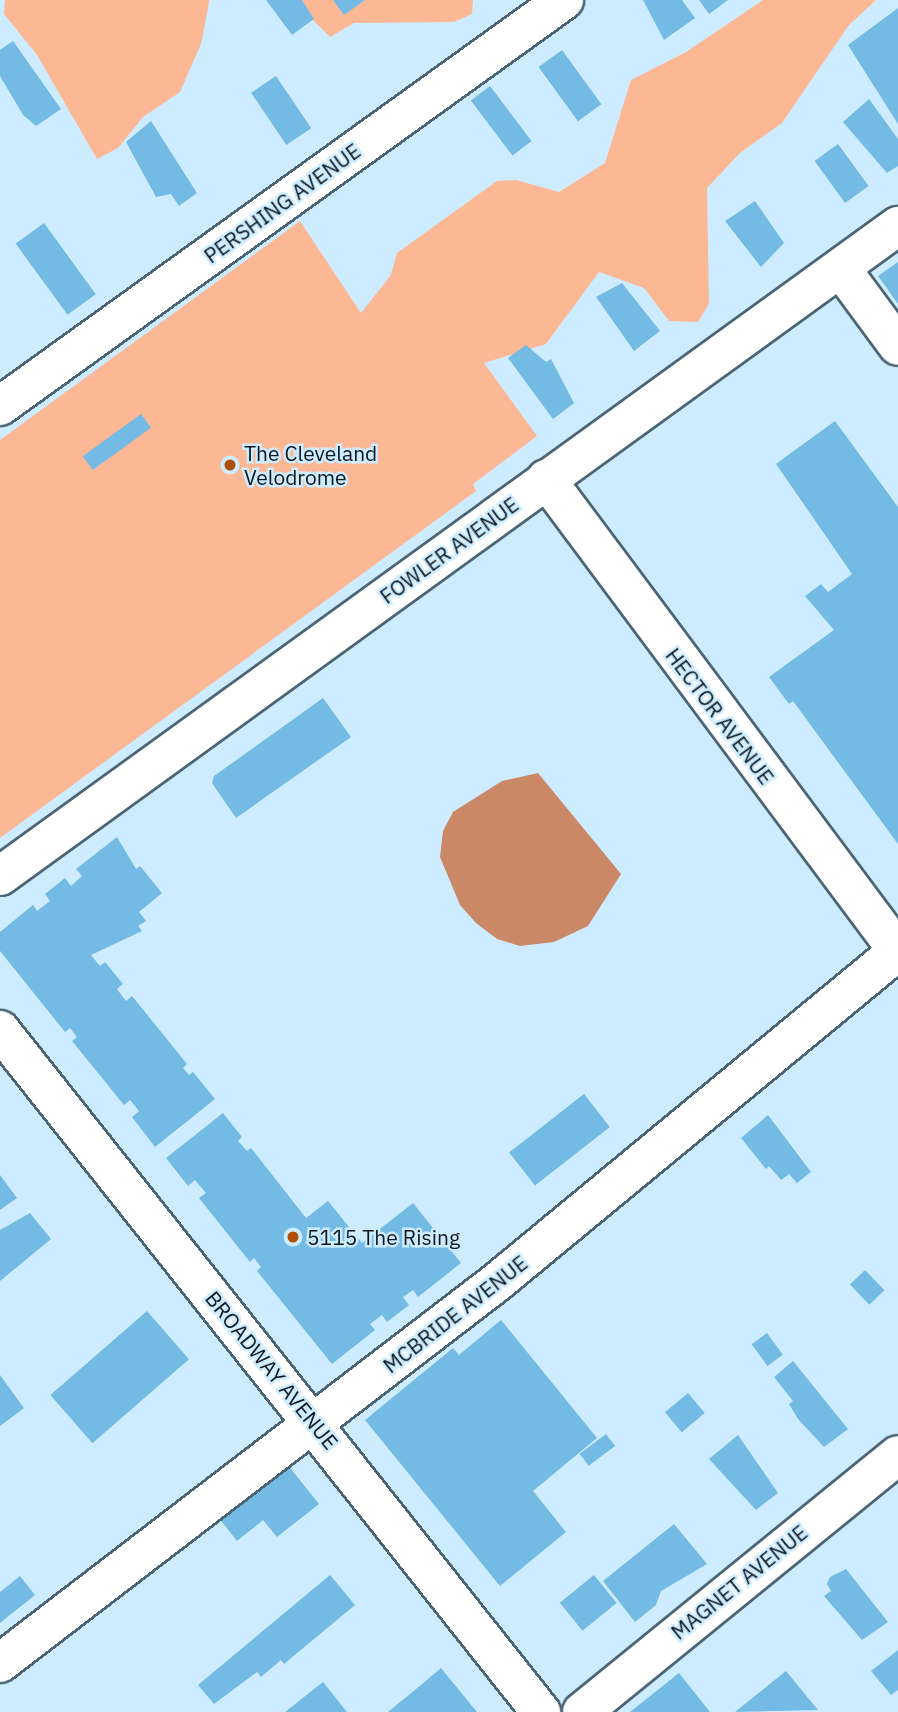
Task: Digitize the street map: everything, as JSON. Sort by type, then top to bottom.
[{"type":"street","name":"PERSHING AVENUE","points":[[0,406],[564,0]]},
{"type":"street","name":"FOWLER AVENUE","points":[[0,876],[546,479],[842,270],[898,226]]},
{"type":"street","points":[[842,270],[898,346]]},
{"type":"street","name":"HECTOR AVENUE","points":[[546,479],[898,951]]},
{"type":"street","name":"MCBRIDE AVENUE","points":[[0,1663],[498,1282],[898,951]]},
{"type":"street","name":"BROADWAY AVENUE","points":[[0,1030],[314,1422],[541,1712]]},
{"type":"street","name":"MAGNET AVENUE","points":[[582,1712],[898,1455]]},
{"type":"shaded area","points":[[5,0],[209,0],[209,3],[201,44],[180,92],[143,117],[118,148],[97,159],[37,55],[4,14]]},
{"type":"shaded area","points":[[293,0],[473,0],[472,14],[454,22],[354,23],[330,37]]},
{"type":"shaded area","points":[[763,0],[876,0],[849,25],[782,123],[740,153],[707,188],[709,304],[698,322],[669,321],[644,288],[599,272],[546,344],[484,363],[537,436],[473,484],[476,491],[0,838],[0,440],[300,221],[361,313],[391,275],[397,253],[497,181],[516,180],[559,192],[605,163],[631,80],[686,52]]},
{"type":"shaded area","points":[[538,773],[621,874],[588,926],[554,942],[520,946],[497,939],[476,923],[460,905],[440,857],[443,831],[453,812],[502,781]]},
{"type":"building","points":[[266,0],[302,0],[314,19],[292,35]]},
{"type":"building","points":[[333,0],[365,0],[344,15]]},
{"type":"building","points":[[643,0],[682,0],[695,18],[664,40]]},
{"type":"building","points":[[699,0],[728,0],[709,14]]},
{"type":"building","points":[[898,8],[898,124],[848,45]]},
{"type":"building","points":[[13,41],[61,109],[36,126],[23,115],[0,76],[0,50]]},
{"type":"building","points":[[562,50],[601,104],[578,121],[539,67]]},
{"type":"building","points":[[276,76],[311,128],[286,145],[251,93]]},
{"type":"building","points":[[490,86],[532,141],[512,156],[471,100]]},
{"type":"building","points":[[869,99],[898,139],[898,166],[887,173],[843,122]]},
{"type":"building","points":[[151,121],[197,193],[179,206],[171,194],[156,197],[126,142]]},
{"type":"building","points":[[838,144],[869,186],[845,203],[815,161]]},
{"type":"building","points":[[755,201],[784,243],[761,267],[725,221]]},
{"type":"building","points":[[44,223],[96,294],[67,315],[16,244]]},
{"type":"building","points":[[898,262],[898,304],[878,276]]},
{"type":"building","points":[[622,283],[660,331],[634,351],[596,297]]},
{"type":"building","points":[[526,345],[546,362],[551,359],[574,403],[553,419],[508,358]]},
{"type":"building","points":[[141,414],[151,428],[93,470],[83,456]]},
{"type":"building","points":[[835,421],[898,507],[898,844],[793,701],[789,704],[769,677],[834,630],[805,596],[821,584],[828,592],[852,574],[776,464]]},
{"type":"building","points":[[323,698],[351,737],[236,818],[212,783],[214,776]]},
{"type":"building","points":[[117,837],[136,869],[140,866],[162,893],[139,912],[146,921],[138,926],[142,931],[91,955],[100,966],[105,962],[123,984],[117,989],[126,1001],[132,996],[187,1064],[183,1068],[189,1075],[193,1072],[215,1099],[155,1147],[132,1117],[139,1111],[130,1100],[124,1105],[72,1041],[77,1037],[70,1028],[65,1032],[0,951],[0,932],[33,905],[37,911],[50,901],[45,894],[65,878],[71,886],[82,876],[76,869]]},
{"type":"building","points":[[584,1094],[610,1127],[535,1186],[509,1152]]},
{"type":"building","name":"5115 The Rising","points":[[223,1113],[242,1137],[238,1141],[247,1151],[251,1148],[306,1218],[328,1201],[362,1243],[413,1203],[461,1263],[418,1297],[413,1290],[403,1297],[409,1305],[387,1322],[382,1315],[370,1324],[375,1330],[332,1364],[257,1271],[261,1267],[254,1258],[250,1262],[199,1198],[206,1193],[195,1180],[188,1186],[166,1158]]},
{"type":"building","points":[[768,1115],[811,1172],[797,1183],[789,1174],[781,1180],[769,1166],[766,1169],[741,1138]]},
{"type":"building","points":[[0,1175],[17,1198],[0,1210]]},
{"type":"building","points":[[30,1213],[51,1239],[0,1281],[0,1230]]},
{"type":"building","points":[[865,1270],[884,1290],[869,1305],[850,1285]]},
{"type":"building","points":[[147,1311],[189,1359],[92,1443],[50,1395]]},
{"type":"building","points":[[501,1320],[597,1438],[533,1491],[566,1532],[500,1586],[365,1420],[453,1348],[459,1355]]},
{"type":"building","points":[[767,1333],[783,1355],[767,1366],[752,1344]]},
{"type":"building","points":[[793,1361],[848,1429],[824,1447],[798,1419],[789,1404],[793,1401],[774,1377]]},
{"type":"building","points":[[0,1375],[24,1408],[0,1426]]},
{"type":"building","points":[[688,1393],[705,1413],[682,1432],[665,1412]]},
{"type":"building","points":[[606,1434],[615,1446],[589,1466],[580,1454]]},
{"type":"building","points":[[738,1435],[778,1493],[756,1510],[709,1459]]},
{"type":"building","points":[[287,1464],[319,1504],[277,1537],[263,1520],[237,1541],[219,1518]]},
{"type":"building","points":[[674,1524],[707,1564],[661,1591],[656,1605],[635,1622],[603,1581]]},
{"type":"building","points":[[846,1569],[888,1622],[862,1640],[824,1596],[831,1591],[827,1584],[830,1577]]},
{"type":"building","points":[[330,1575],[355,1605],[284,1664],[281,1660],[261,1677],[257,1672],[214,1704],[198,1685]]},
{"type":"building","points":[[594,1575],[617,1603],[582,1631],[560,1603]]},
{"type":"building","points":[[20,1576],[35,1595],[0,1623],[0,1592]]},
{"type":"building","points":[[898,1650],[898,1690],[891,1695],[871,1671]]},
{"type":"building","points":[[441,1668],[477,1712],[388,1712],[427,1680]]},
{"type":"building","points":[[786,1671],[818,1710],[735,1712]]},
{"type":"building","points":[[679,1673],[710,1712],[630,1712]]},
{"type":"building","points":[[323,1682],[347,1712],[285,1712]]},
{"type":"place","name":"The Cleveland Velodrome","points":[[230,465]]},
{"type":"place","name":"5115 The Rising","points":[[293,1237]]}]
